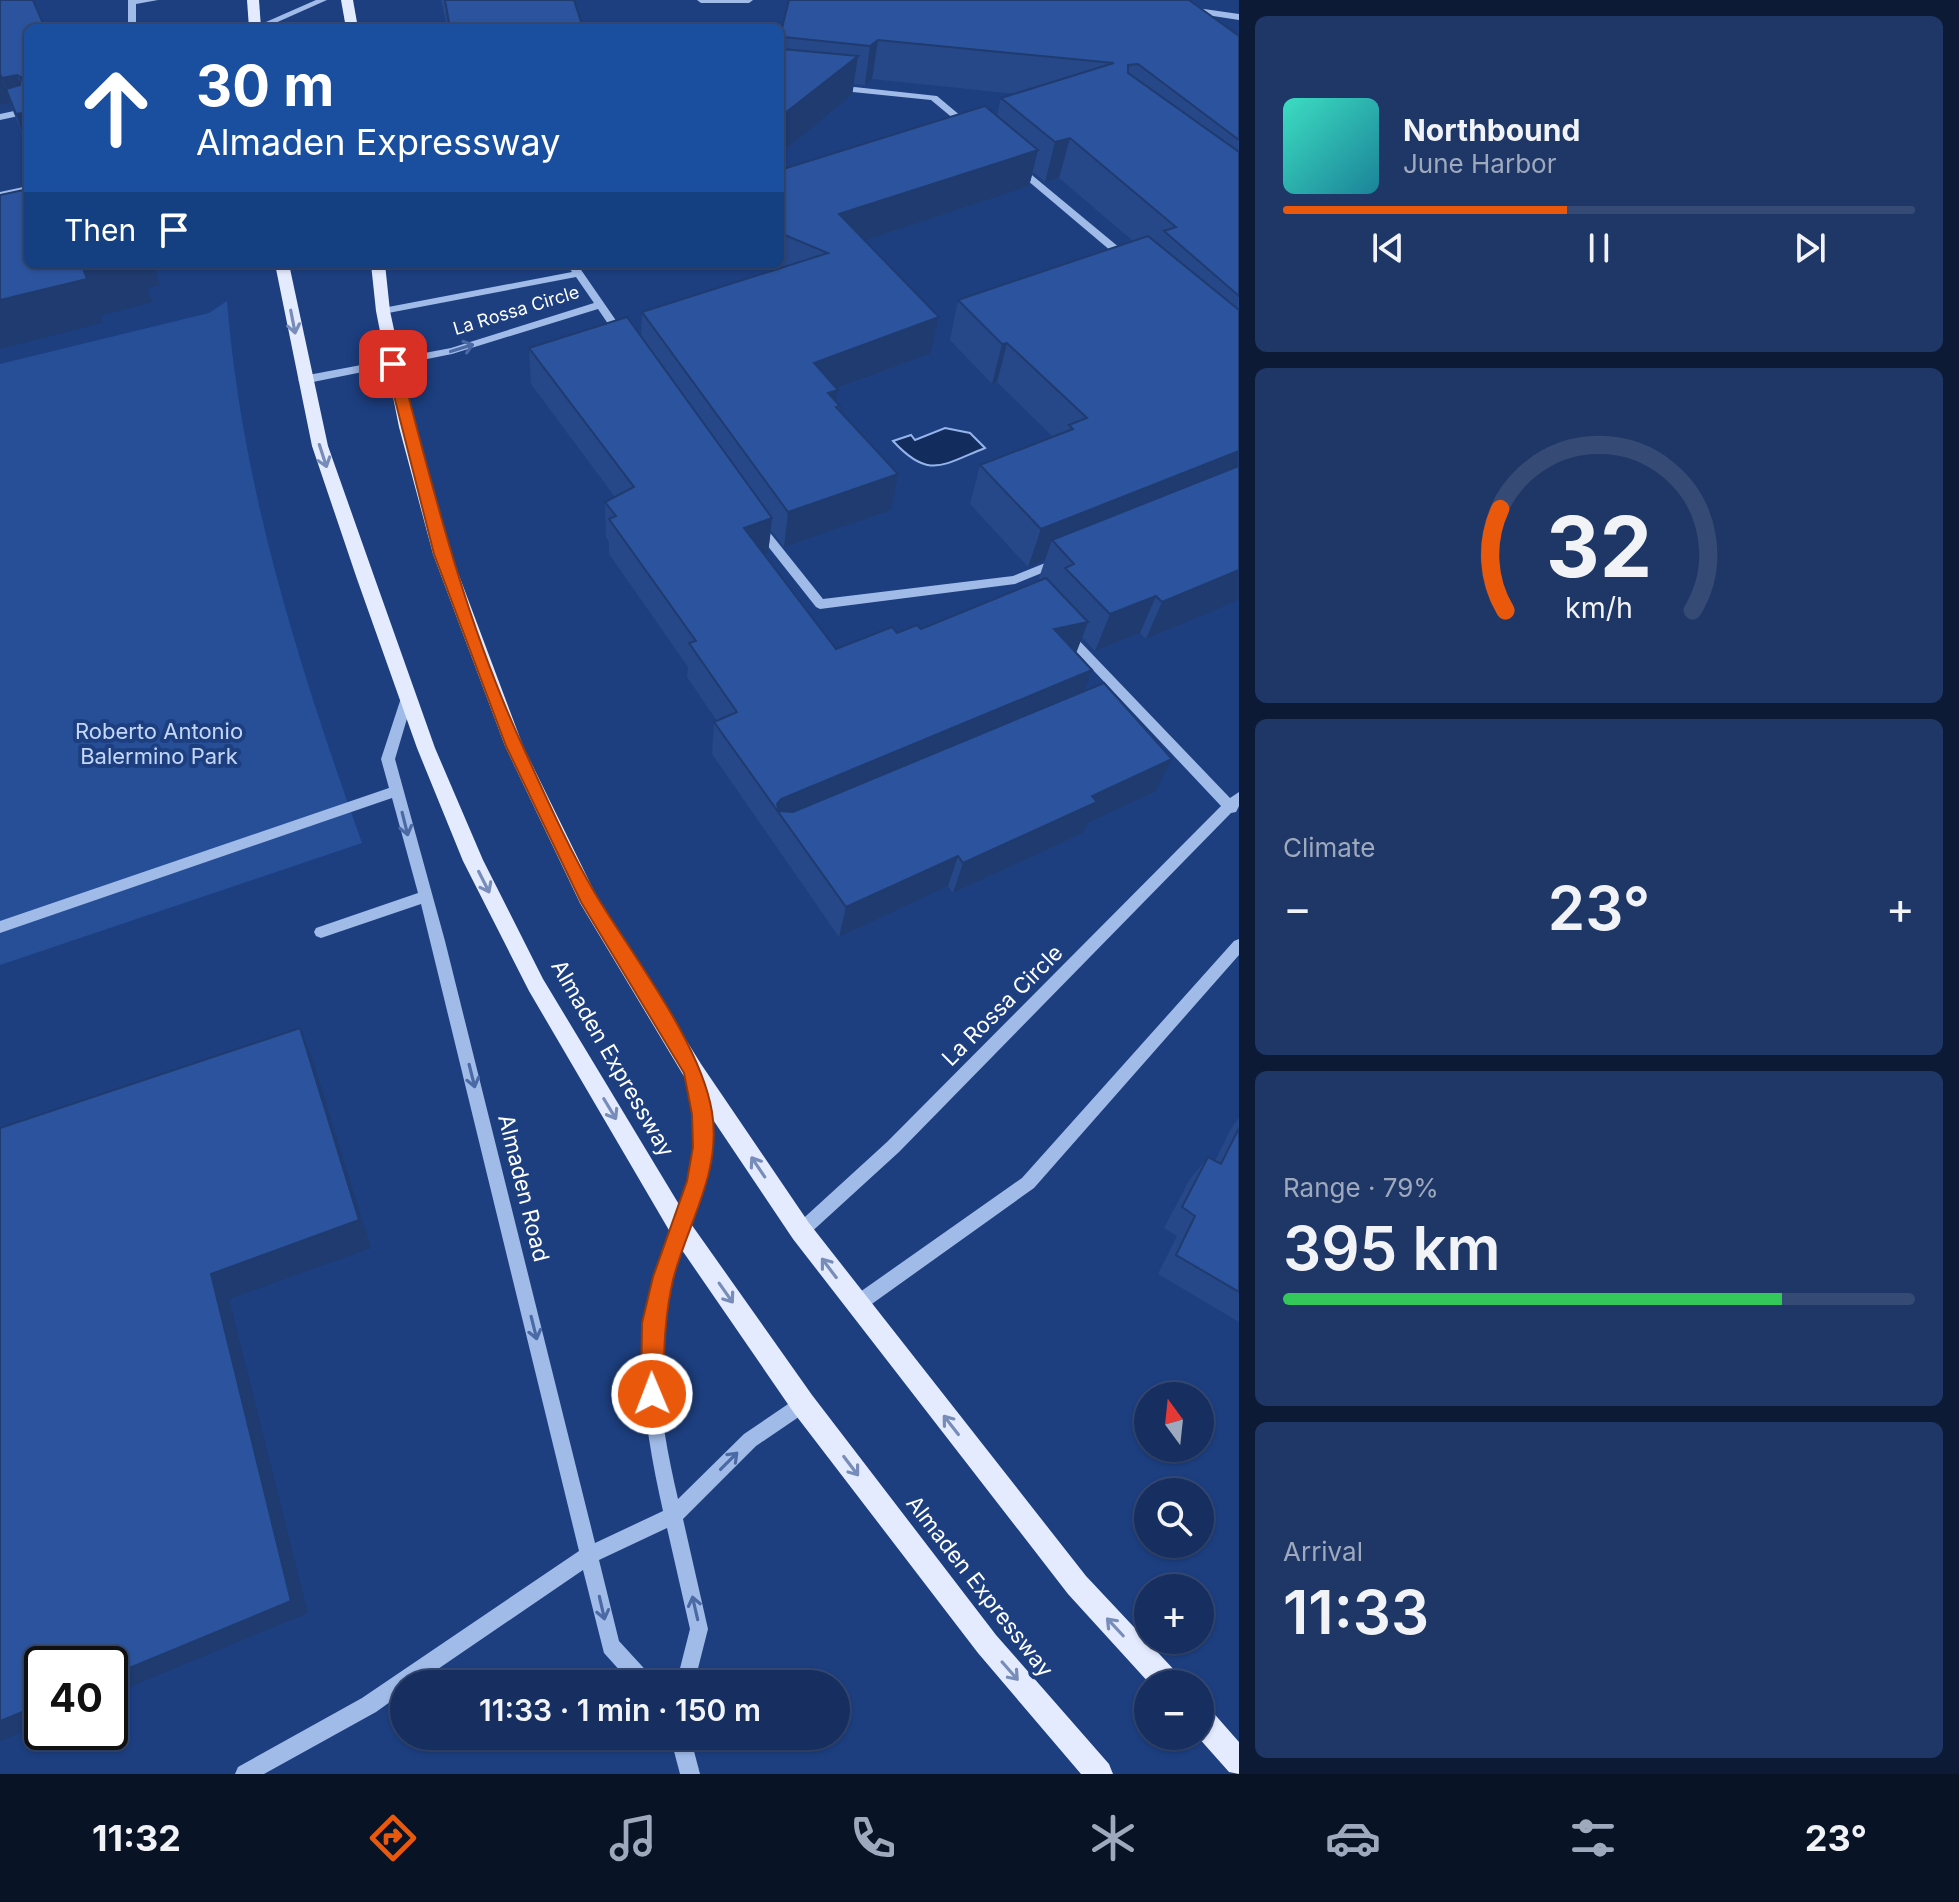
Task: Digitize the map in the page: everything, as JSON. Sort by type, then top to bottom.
[{"type":"main road","points":[[253,0],[256,24]]},
{"type":"main road","points":[[347,0],[351,24]]},
{"type":"main road","name":"Almaden Expressway","points":[[283,268],[303,380],[320,446],[408,695],[473,861],[522,958],[681,1229],[803,1404],[987,1644],[1099,1774]]},
{"type":"main road","points":[[378,268],[393,364],[442,554],[514,746],[587,897],[693,1071],[801,1231],[1077,1585],[1155,1670]]},
{"type":"main road","points":[[1214,1734],[1239,1762]]},
{"type":"street","points":[[132,24],[132,1],[154,0]]},
{"type":"street","points":[[266,24],[323,0]]},
{"type":"street","points":[[701,0],[749,0]]},
{"type":"street","points":[[1184,9],[1239,17]]},
{"type":"street","points":[[826,87],[934,98],[982,138]]},
{"type":"street","points":[[0,117],[24,112]]},
{"type":"street","points":[[1007,158],[1139,269]]},
{"type":"street","points":[[0,195],[24,190]]},
{"type":"street","name":"La Rossa Circle","points":[[383,311],[575,269],[630,346]]},
{"type":"street","name":"La Rossa Circle","points":[[303,380],[452,351],[600,305]]},
{"type":"street","points":[[754,519],[820,604],[1015,580],[1069,558]]},
{"type":"street","points":[[1015,580],[1025,591]]},
{"type":"street","name":"La Rossa Circle","points":[[801,1231],[893,1147],[1235,802],[1058,625]]},
{"type":"street","points":[[1109,699],[1123,693]]},
{"type":"street","name":"Almaden Road","points":[[408,695],[388,759],[423,897],[438,941],[611,1646],[632,1670]]},
{"type":"street","points":[[0,927],[396,791]]},
{"type":"street","points":[[321,932],[423,897]]},
{"type":"street","points":[[856,1305],[1028,1183],[1239,945]]},
{"type":"street","points":[[689,1670],[699,1629],[657,1446],[650,1372],[656,1308],[698,1181],[703,1147],[702,1114],[693,1071]]},
{"type":"street","points":[[245,1774],[369,1705],[589,1555],[673,1516],[750,1440],[803,1404]]},
{"type":"street","points":[[684,1750],[690,1774]]},
{"type":"green space","name":"Roberto Antonio Balermino Park","points":[[227,301],[246,440],[276,576],[316,710],[362,843],[0,965],[0,364],[209,313]]},
{"type":"shaded area","points":[[945,428],[970,433],[985,448],[936,466],[917,461],[893,441],[911,435],[915,440]]},
{"type":"building","points":[[0,0],[33,0],[43,24],[24,24],[24,113],[16,114],[6,89],[20,85],[21,77],[2,78]]},
{"type":"building","points":[[445,0],[574,0],[582,24],[449,24]]},
{"type":"building","points":[[789,0],[1189,0],[1239,36],[1239,140],[1138,64],[1128,65],[1128,73],[1239,152],[1239,296],[1164,231],[1176,227],[1070,138],[1055,142],[1001,98],[1114,63],[878,40],[870,46],[784,37],[783,24]]},
{"type":"building","points":[[784,49],[858,56],[784,114]]},
{"type":"building","points":[[985,106],[1038,150],[839,214],[939,317],[814,363],[838,390],[828,393],[840,406],[836,407],[898,474],[788,512],[642,312],[828,253],[784,235],[784,169]]},
{"type":"building","points":[[24,190],[24,268],[97,268],[84,271],[87,279],[0,300],[0,195]]},
{"type":"building","points":[[1148,236],[1239,310],[1239,451],[1041,529],[980,465],[1073,429],[1069,425],[1087,418],[1007,343],[1002,344],[958,300]]},
{"type":"building","points":[[627,317],[772,518],[744,528],[836,649],[892,627],[897,633],[917,625],[921,629],[1046,578],[1088,622],[1054,629],[1092,670],[781,799],[777,804],[779,811],[793,812],[1104,683],[1172,759],[1092,796],[1097,802],[963,863],[958,856],[846,907],[714,722],[737,712],[689,643],[696,641],[609,519],[616,516],[605,502],[634,487],[529,348]]},
{"type":"building","points":[[1239,466],[1239,570],[1162,602],[1156,596],[1110,614],[1065,568],[1074,564],[1052,540]]},
{"type":"building","points":[[300,1028],[359,1220],[211,1274],[291,1601],[128,1669],[128,1646],[24,1646],[24,1711],[0,1721],[0,1128]]},
{"type":"building","points":[[1239,1128],[1239,1292],[1176,1255],[1195,1216],[1182,1207],[1208,1157],[1221,1164]]},
{"type":"route","points":[[393,364],[442,554],[514,746],[587,897],[693,1071],[702,1114],[703,1147],[698,1181],[663,1277],[653,1323],[652,1394]]}]
